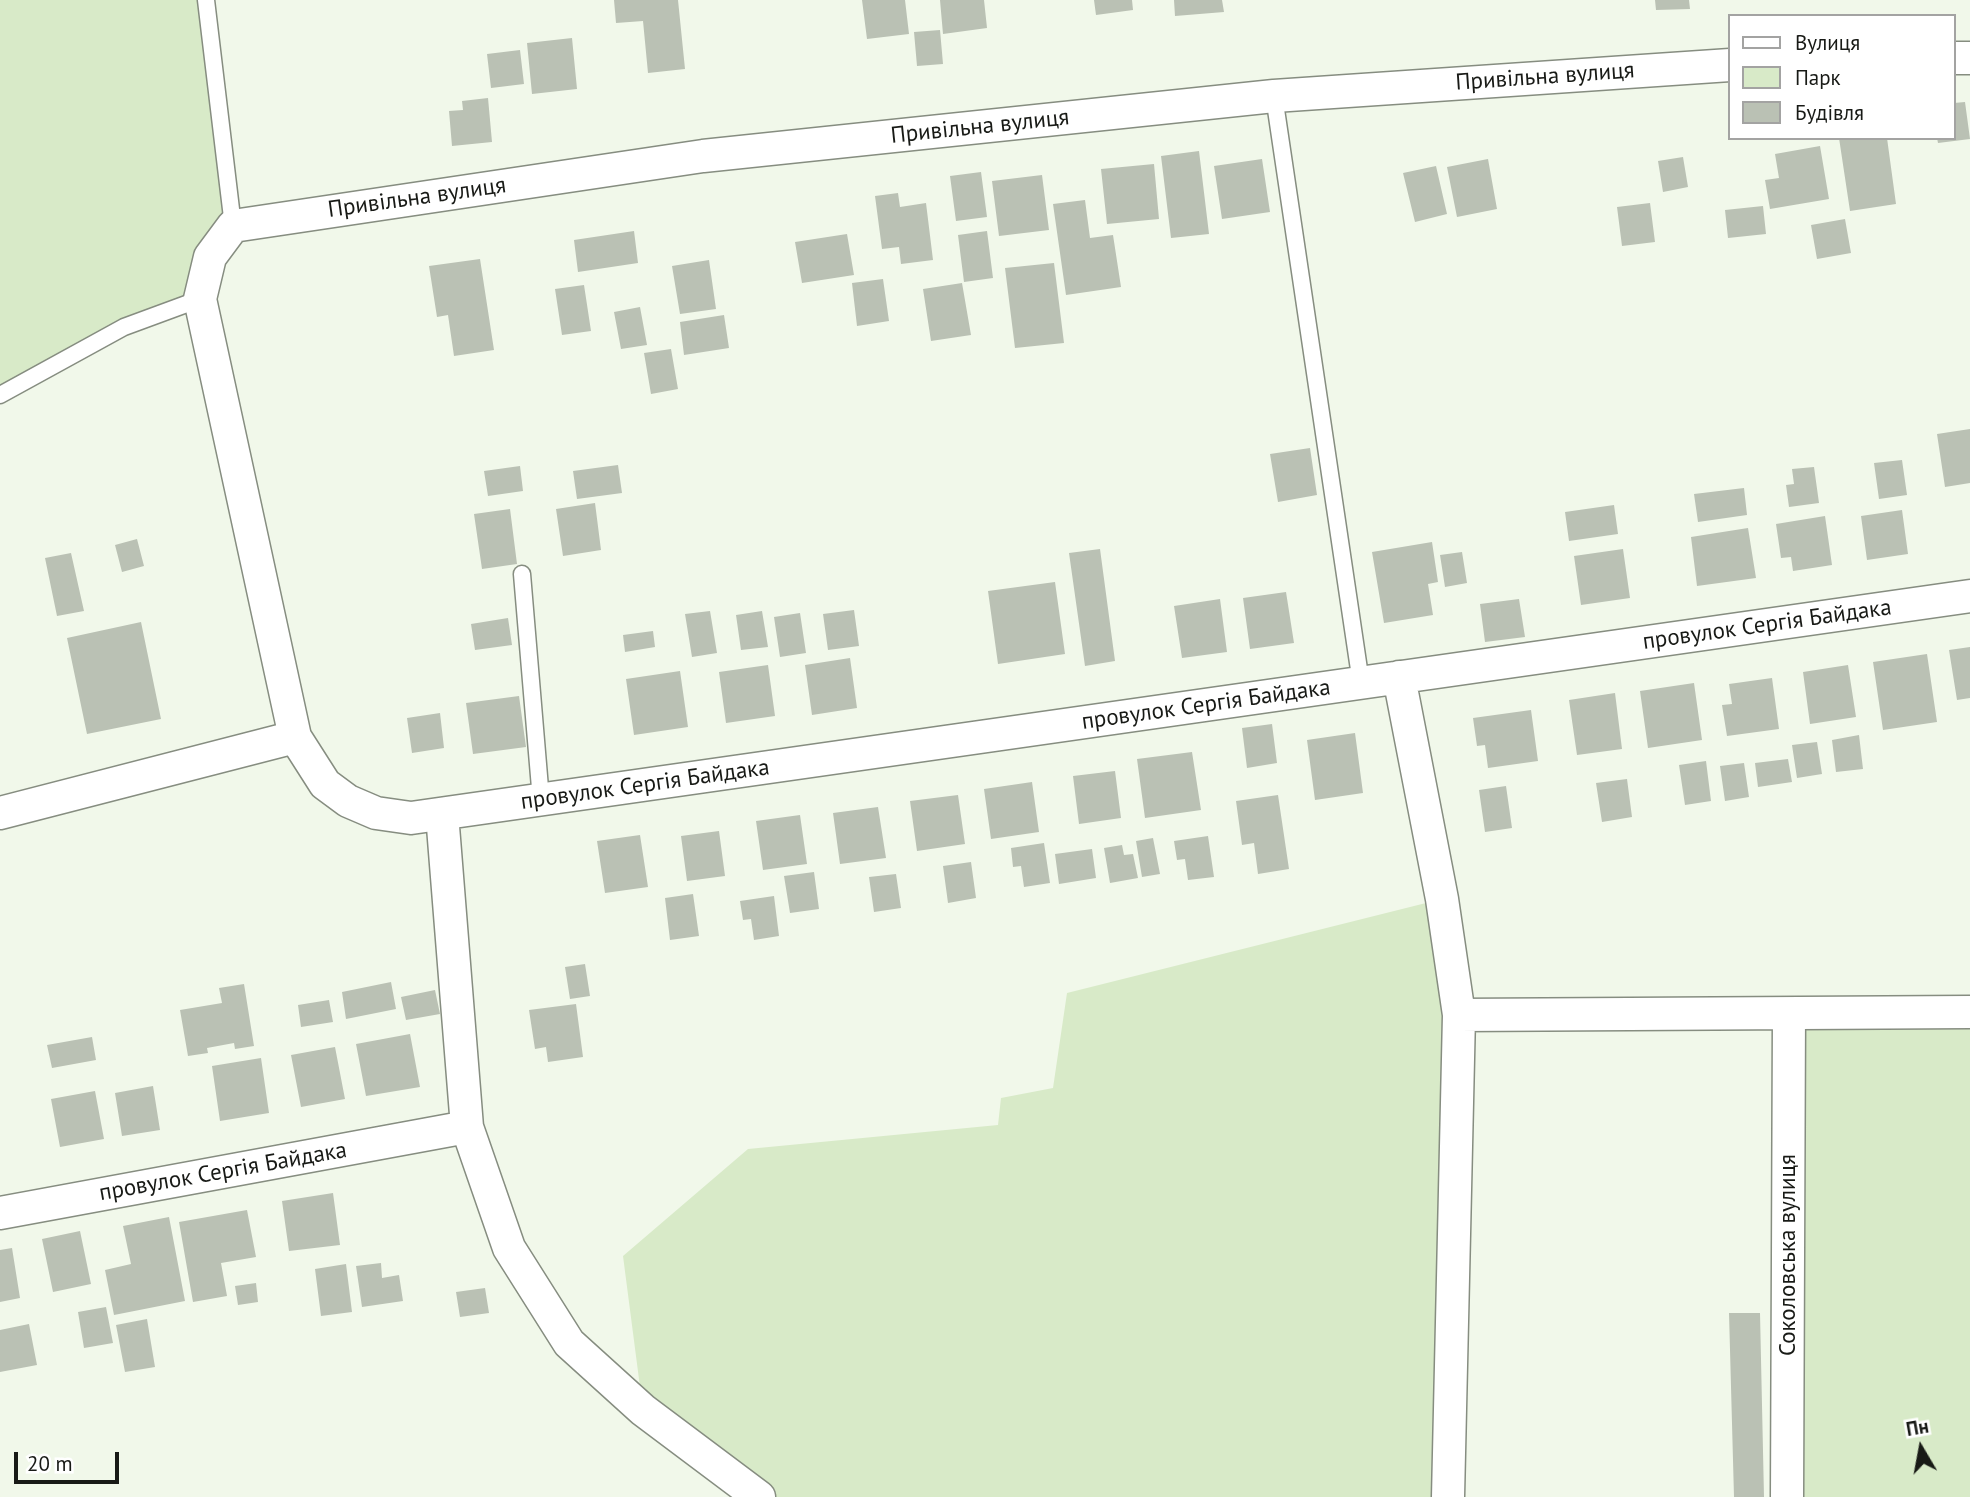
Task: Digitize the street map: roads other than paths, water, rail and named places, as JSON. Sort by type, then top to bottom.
[{"type":"street","name":"Привільна вулиця","points":[[233,226],[704,156],[1274,96],[1728,65]]},
{"type":"street","points":[[0,813],[295,737],[200,299],[210,257],[233,226]]},
{"type":"street","name":"провулок Сергія Байдака","points":[[295,737],[325,784],[348,801],[376,813],[411,818],[1970,596]]},
{"type":"street","points":[[1399,677],[1442,900],[1459,1015],[1448,1497]]},
{"type":"street","points":[[442,814],[467,1128],[509,1248],[569,1343],[643,1410],[759,1497]]},
{"type":"street","points":[[1459,1015],[1970,1012]]},
{"type":"street","name":"Соколовська вулиця","points":[[1787,1497],[1789,1014]]},
{"type":"street","name":"провулок Сергія Байдака","points":[[0,1213],[467,1128]]},
{"type":"lane","points":[[206,0],[233,226]]},
{"type":"lane","points":[[1274,96],[1361,682]]},
{"type":"lane","points":[[0,395],[124,327],[200,299]]},
{"type":"lane","points":[[522,574],[541,800]]}]
